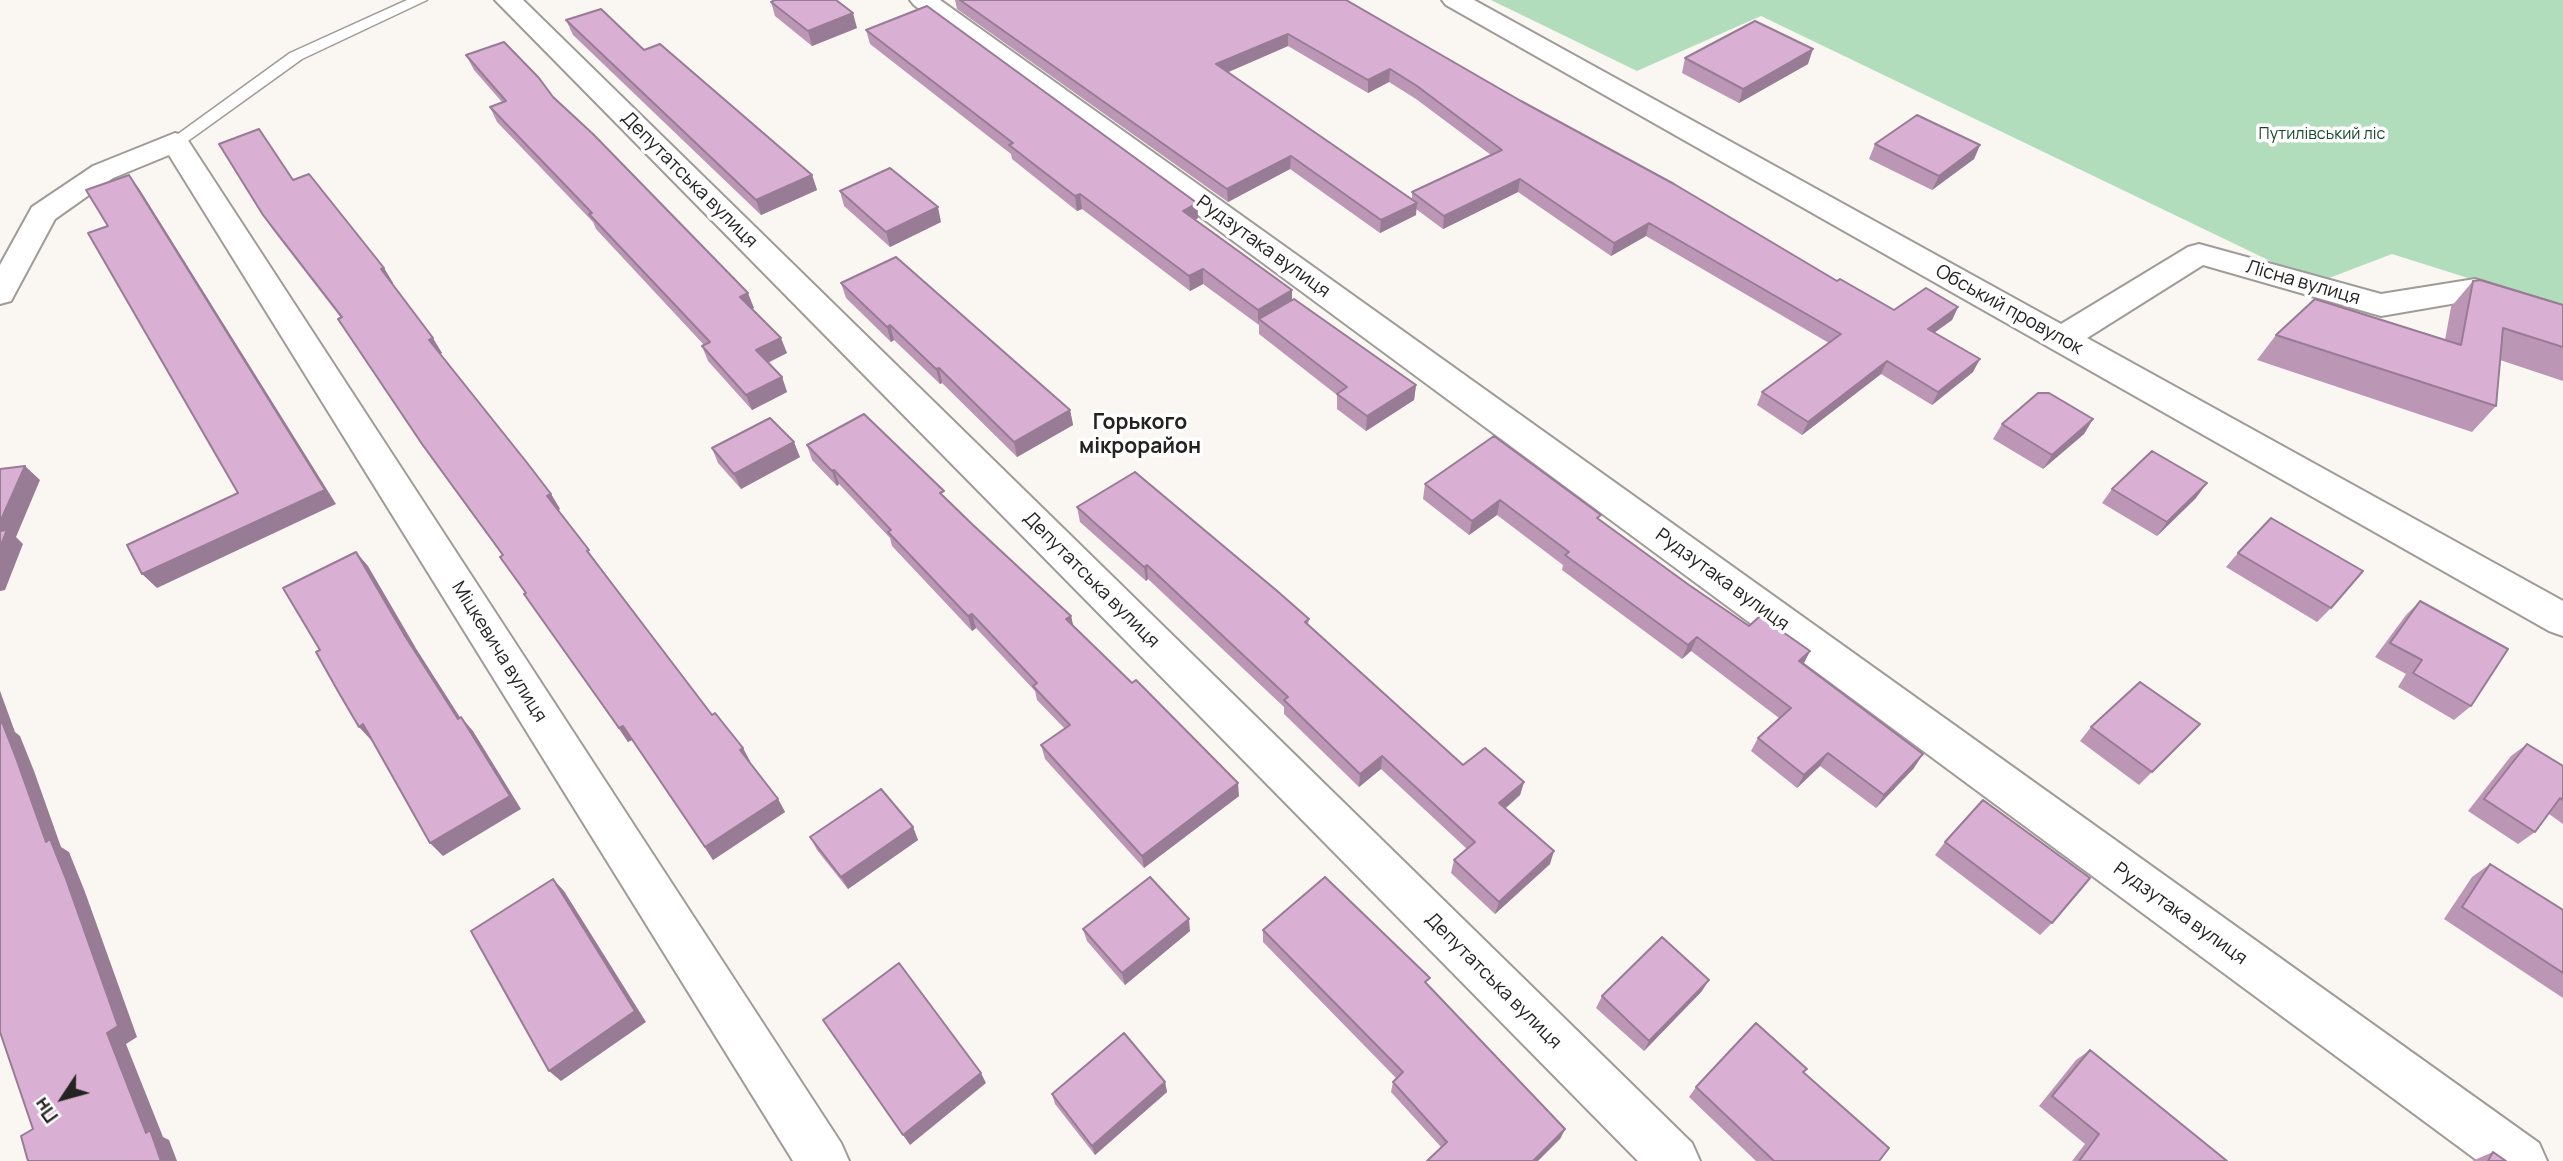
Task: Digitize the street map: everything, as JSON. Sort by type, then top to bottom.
[{"type":"street","name":"Депутатська вулиця","points":[[508,0],[1674,1161]]},
{"type":"street","name":"Рудзутака вулиця","points":[[923,0],[2521,1161]]},
{"type":"street","name":"Обський провулок","points":[[1455,0],[2563,620]]},
{"type":"street","points":[[0,294],[43,214],[103,172],[175,142]]},
{"type":"street","name":"Міцкевича вулиця","points":[[175,142],[823,1161]]},
{"type":"street","name":"Лісна вулиця","points":[[2062,339],[2199,254],[2381,305],[2475,289],[2563,317]]},
{"type":"lane","points":[[175,142],[296,56],[419,0]]},
{"type":"green space","name":"Путилівський ліс","points":[[1491,0],[2563,0],[2563,308],[2392,254],[2316,283],[1761,16],[1637,71]]},
{"type":"building","points":[[836,0],[853,13],[808,31],[771,2]]},
{"type":"building","points":[[960,0],[1346,0],[1521,101],[1674,184],[1837,281],[1840,279],[1894,310],[1926,288],[1958,307],[1928,329],[1980,359],[1938,392],[1887,361],[1808,422],[1762,392],[1841,334],[1649,223],[1614,243],[1520,179],[1444,216],[1412,192],[1502,150],[1390,69],[1368,80],[1288,34],[1216,64],[1417,203],[1381,220],[1291,156],[1227,189]]},
{"type":"building","points":[[927,6],[1197,203],[1183,211],[1292,290],[1258,310],[1203,269],[1189,276],[1080,194],[1075,196],[1009,145],[1013,143],[866,30]]},
{"type":"building","points":[[601,9],[644,50],[660,44],[812,175],[756,200],[566,20]]},
{"type":"building","points":[[1755,21],[1813,49],[1743,89],[1685,58]]},
{"type":"building","points":[[504,42],[539,78],[553,97],[593,134],[748,293],[740,297],[781,338],[756,350],[782,377],[746,395],[702,346],[710,342],[490,107],[506,101],[466,55]]},
{"type":"building","points":[[1917,115],[1980,145],[1939,176],[1875,144]]},
{"type":"building","points":[[259,129],[293,180],[309,174],[384,268],[381,269],[433,338],[429,340],[551,494],[547,496],[589,550],[587,551],[712,715],[715,713],[743,748],[740,750],[778,799],[705,847],[623,726],[619,728],[524,594],[526,593],[500,557],[503,555],[422,444],[338,319],[342,317],[263,215],[219,144]]},
{"type":"building","points":[[890,168],[938,207],[886,232],[840,191]]},
{"type":"building","points":[[129,175],[325,490],[142,574],[127,545],[238,493],[88,233],[108,226],[86,190]]},
{"type":"building","points":[[896,257],[1070,410],[1014,442],[939,368],[936,369],[890,325],[887,327],[841,283]]},
{"type":"building","points":[[2480,280],[2563,305],[2563,347],[2503,328],[2496,406],[2276,335],[2315,299],[2461,345],[2473,281]]},
{"type":"building","points":[[1294,299],[1416,385],[1367,416],[1337,394],[1347,387],[1259,319]]},
{"type":"building","points":[[2038,393],[2049,393],[2093,419],[2052,455],[2002,424]]},
{"type":"building","points":[[864,414],[944,491],[940,493],[1071,616],[1066,619],[1132,683],[1136,680],[1238,783],[1142,856],[1041,745],[1070,725],[1033,686],[1037,683],[972,614],[968,616],[888,532],[891,530],[807,445]]},
{"type":"building","points":[[770,418],[794,442],[734,474],[712,448]]},
{"type":"building","points":[[1494,436],[1601,515],[1597,518],[1749,626],[1760,616],[1810,651],[1799,661],[1923,754],[1884,795],[1828,753],[1804,775],[1758,738],[1791,708],[1697,637],[1688,645],[1565,555],[1569,552],[1500,500],[1472,521],[1425,484]]},
{"type":"building","points":[[2152,451],[2207,483],[2167,522],[2112,489]]},
{"type":"building","points":[[25,466],[0,522],[0,469]]},
{"type":"building","points":[[1135,472],[1309,619],[1305,622],[1463,765],[1485,748],[1524,782],[1499,803],[1554,851],[1499,902],[1454,860],[1475,842],[1382,756],[1360,774],[1284,700],[1288,697],[1147,565],[1144,567],[1077,507]]},
{"type":"building","points":[[2271,518],[2363,571],[2331,608],[2238,553]]},
{"type":"building","points":[[7,530],[0,547],[0,531]]},
{"type":"building","points":[[356,552],[405,636],[458,719],[461,717],[510,796],[430,843],[363,724],[359,727],[339,693],[316,652],[320,650],[283,588]]},
{"type":"building","points":[[2420,601],[2508,649],[2471,706],[2413,673],[2422,660],[2390,643]]},
{"type":"building","points":[[2140,682],[2200,724],[2152,772],[2091,727]]},
{"type":"building","points":[[2,722],[46,842],[50,839],[66,879],[118,1026],[107,1033],[146,1133],[150,1130],[161,1161],[28,1161],[21,1136],[33,1129],[0,1032]]},
{"type":"building","points":[[2527,744],[2563,766],[2563,800],[2560,798],[2535,832],[2484,799]]},
{"type":"building","points":[[881,789],[913,827],[841,877],[810,837]]},
{"type":"building","points":[[1983,800],[2090,878],[2052,923],[1945,842]]},
{"type":"building","points":[[2490,864],[2563,910],[2563,973],[2462,907]]},
{"type":"building","points":[[1150,877],[1189,919],[1122,973],[1083,929]]},
{"type":"building","points":[[1325,877],[1430,978],[1425,982],[1565,1129],[1533,1161],[1427,1161],[1447,1142],[1393,1082],[1403,1072],[1263,930]]},
{"type":"building","points":[[553,879],[635,1011],[549,1071],[471,931]]},
{"type":"building","points":[[1662,937],[1709,980],[1649,1041],[1602,996]]},
{"type":"building","points":[[899,963],[981,1073],[903,1135],[823,1020]]},
{"type":"building","points":[[1756,1023],[1807,1069],[1803,1072],[1889,1148],[1879,1161],[1774,1161],[1696,1087]]},
{"type":"building","points":[[1124,1033],[1165,1082],[1092,1146],[1052,1094]]},
{"type":"building","points":[[2090,1050],[2227,1161],[2079,1161],[2099,1134],[2052,1096]]},
{"type":"building","points":[[2493,1152],[2506,1161],[2488,1161]]},
{"type":"district","name":"Горького мікрорайон","points":[[1140,435]]}]
